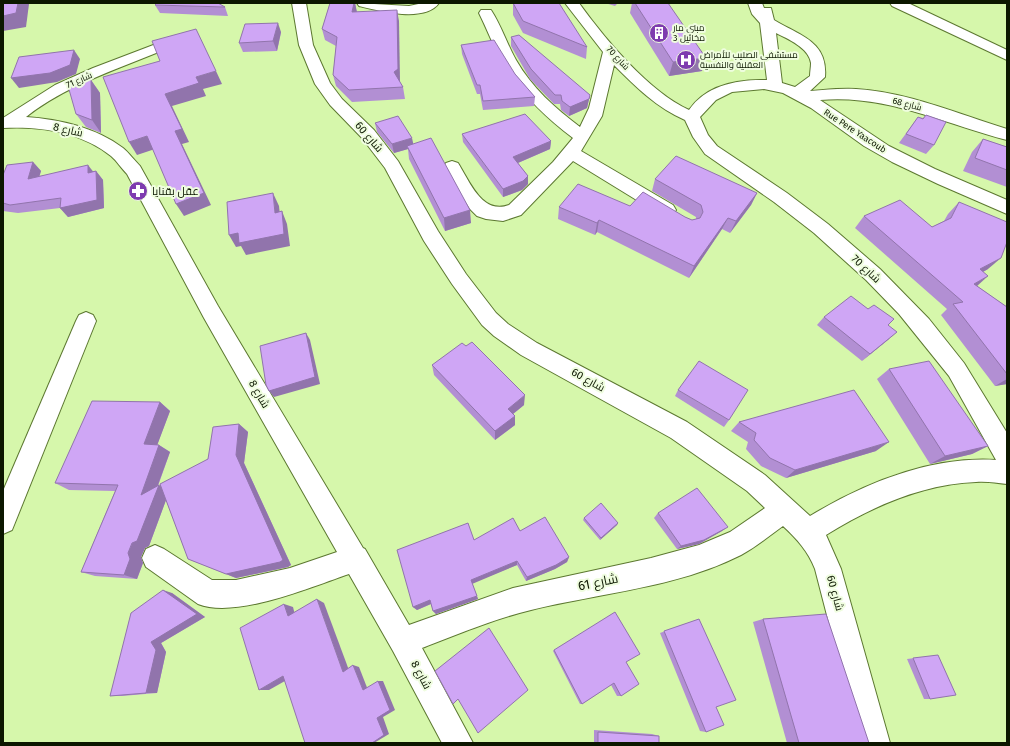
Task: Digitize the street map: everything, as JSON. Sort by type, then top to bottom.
[{"type":"street","name":"شارع 60","points":[[299,3],[301,23],[306,45],[323,84],[336,102],[368,134],[392,165],[431,236],[459,279],[489,319],[501,330],[529,349],[636,407],[702,445],[756,483],[808,532],[819,547],[828,569],[875,743]]},
{"type":"street","points":[[364,3],[387,8],[408,9],[429,6],[432,3]]},
{"type":"street","name":"شارع 70","points":[[572,3],[583,19],[611,51],[654,94],[673,108],[697,110],[700,137],[711,150],[803,214],[865,267],[908,309],[937,344],[964,381],[980,406],[1007,456]]},
{"type":"street","points":[[755,3],[759,14],[767,21],[808,46],[814,53],[817,62],[816,77],[799,95]]},
{"type":"street","points":[[767,3],[767,21],[775,86]]},
{"type":"street","points":[[897,3],[969,36],[1007,56]]},
{"type":"street","points":[[486,13],[508,60],[529,91],[543,106],[581,136]]},
{"type":"street","name":"شارع 71","points":[[6,123],[34,103],[69,84],[156,48]]},
{"type":"street","points":[[452,167],[474,204],[486,214],[497,216],[506,215],[515,210],[570,152],[594,117],[611,51]]},
{"type":"street","name":"Rue Pere Yaacoub","points":[[697,110],[725,89],[757,84],[775,86],[799,95],[876,147],[922,171],[1007,207]]},
{"type":"street","name":"شارع 68","points":[[799,95],[842,94],[871,96],[905,103],[1007,135]]},
{"type":"street","name":"شارع 8","points":[[6,123],[35,124],[92,136],[117,152],[134,170],[211,312],[356,558],[403,641],[456,742]]},
{"type":"street","points":[[570,152],[683,220]]},
{"type":"street","points":[[3,521],[86,321]]},
{"type":"street","points":[[808,532],[847,508],[888,490],[931,477],[976,470],[1007,472]]},
{"type":"street","name":"شارع 61","points":[[403,641],[492,607],[528,597],[689,562],[724,550],[752,534],[768,520],[786,510]]},
{"type":"street","points":[[155,558],[208,594],[236,594],[290,581],[356,558]]},
{"type":"building","points":[[3,3],[18,3],[16,13],[3,16]]},
{"type":"building","points":[[157,3],[218,3],[225,7],[155,5]]},
{"type":"building","points":[[330,3],[354,3],[352,12],[397,10],[398,69],[394,72],[403,87],[349,90],[333,75],[337,37],[322,29]]},
{"type":"building","points":[[513,3],[559,3],[587,47],[523,21]]},
{"type":"building","points":[[635,3],[668,3],[706,58],[673,62]]},
{"type":"building","points":[[278,23],[273,41],[239,43],[245,24]]},
{"type":"building","points":[[196,29],[216,71],[196,77],[199,83],[165,94],[182,129],[175,131],[204,193],[176,204],[147,136],[129,142],[103,77],[160,61],[152,41]]},
{"type":"building","points":[[519,35],[590,95],[589,99],[570,107],[562,101],[561,95],[555,95],[531,69],[511,37]]},
{"type":"building","points":[[494,40],[515,74],[535,97],[483,101],[480,85],[477,85],[461,45]]},
{"type":"building","points":[[74,50],[70,65],[50,73],[11,78],[19,57]]},
{"type":"building","points":[[91,80],[92,120],[76,114],[68,86]]},
{"type":"building","points":[[525,114],[551,141],[513,157],[528,176],[523,181],[503,189],[462,134]]},
{"type":"building","points":[[926,115],[946,122],[934,145],[906,134],[918,117],[923,119]]},
{"type":"building","points":[[398,116],[412,138],[392,144],[375,123]]},
{"type":"building","points":[[431,138],[470,210],[444,218],[407,146]]},
{"type":"building","points":[[983,139],[1007,147],[1007,170],[975,158]]},
{"type":"building","points":[[676,156],[757,193],[736,221],[728,218],[694,266],[599,220],[597,223],[559,207],[578,184],[630,206],[643,192],[685,217],[692,220],[700,218],[703,212],[701,205],[655,179]]},
{"type":"building","points":[[33,162],[28,179],[88,165],[88,173],[96,171],[97,200],[60,208],[61,198],[10,205],[3,203],[3,175],[7,165]]},
{"type":"building","points":[[273,193],[275,213],[282,211],[284,234],[239,243],[238,233],[229,235],[227,202]]},
{"type":"building","points":[[900,200],[932,227],[951,218],[959,202],[1007,222],[1007,242],[1001,258],[980,269],[988,276],[974,284],[1007,307],[1007,374],[953,304],[963,302],[864,216]]},
{"type":"building","points":[[851,296],[868,309],[874,305],[894,319],[888,325],[897,332],[870,354],[824,317]]},
{"type":"building","points":[[306,333],[315,377],[269,391],[266,385],[260,346]]},
{"type":"building","points":[[472,342],[525,395],[508,409],[515,416],[495,431],[432,365],[462,343],[466,346]]},
{"type":"building","points":[[699,361],[748,390],[729,420],[678,390]]},
{"type":"building","points":[[929,361],[988,446],[945,456],[889,369]]},
{"type":"building","points":[[854,390],[889,442],[795,470],[770,458],[754,440],[756,433],[739,422]]},
{"type":"building","points":[[92,401],[160,402],[144,444],[159,445],[141,495],[159,485],[137,541],[132,543],[128,553],[130,559],[124,575],[81,572],[118,485],[55,483]]},
{"type":"building","points":[[239,424],[236,455],[283,560],[280,562],[226,574],[188,559],[160,484],[208,459],[213,427]]},
{"type":"building","points":[[697,488],[728,527],[704,540],[681,546],[658,513]]},
{"type":"building","points":[[601,503],[618,523],[601,538],[584,518]]},
{"type":"building","points":[[545,517],[569,557],[556,565],[527,577],[517,561],[471,580],[477,596],[433,611],[430,600],[413,607],[397,550],[468,523],[474,540],[513,518],[520,531]]},
{"type":"building","points":[[163,590],[197,614],[151,642],[156,650],[146,693],[110,696],[131,613]]},
{"type":"building","points":[[317,599],[343,672],[353,665],[363,690],[378,681],[390,710],[377,718],[384,735],[372,743],[305,743],[283,676],[259,690],[240,628],[284,604],[288,616]]},
{"type":"building","points":[[615,612],[640,654],[626,662],[639,684],[621,696],[614,683],[582,704],[554,650]]},
{"type":"building","points":[[826,614],[869,743],[799,743],[763,619]]},
{"type":"building","points":[[699,619],[736,700],[716,707],[724,725],[706,732],[664,631]]},
{"type":"building","points":[[489,628],[528,690],[478,733],[458,699],[453,704],[435,671]]},
{"type":"building","points":[[938,655],[956,695],[930,699],[913,658]]},
{"type":"building","points":[[598,732],[659,736],[659,743],[598,743]]},
{"type":"place","name":"مبنى مار مخائيل 3","points":[[659,33]]},
{"type":"place","name":"مستشفى الصليب للأمراض العقلية والنفسية","points":[[686,60]]},
{"type":"place","name":"عقل بقنايا","points":[[138,191]]}]
